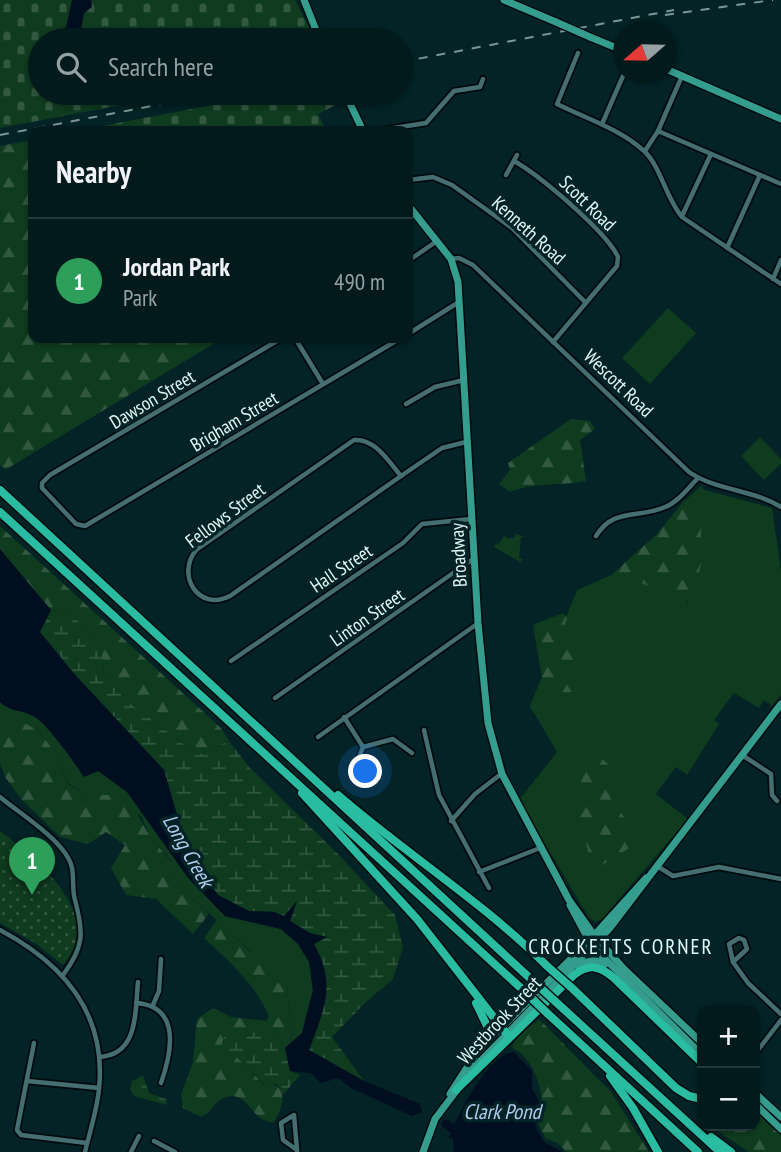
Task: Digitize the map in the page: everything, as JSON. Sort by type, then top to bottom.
[{"type":"highway","points":[[0,490],[720,1152]]},
{"type":"highway","points":[[0,512],[698,1152]]},
{"type":"highway","points":[[231,703],[411,856],[517,936],[689,1096],[697,1098]]},
{"type":"highway","points":[[294,782],[310,804],[405,906],[504,1030]]},
{"type":"highway","points":[[444,953],[487,1022],[488,1036],[482,1046]]},
{"type":"highway","points":[[456,1090],[573,975],[590,967],[601,968],[614,978],[697,1058]]},
{"type":"highway","points":[[600,1062],[633,1108],[658,1152]]},
{"type":"highway","points":[[689,1096],[697,1093]]},
{"type":"highway","points":[[672,1107],[731,1152]]},
{"type":"main road","points":[[504,0],[613,46]]},
{"type":"main road","points":[[303,2],[315,28]]},
{"type":"main road","points":[[676,73],[781,119]]},
{"type":"main road","points":[[351,105],[361,126]]},
{"type":"main road","name":"Broadway","points":[[413,211],[451,259],[457,276],[485,706],[502,774],[593,941],[614,970],[697,1050]]},
{"type":"main road","name":"Westbrook Street","points":[[447,1101],[504,1030],[637,896],[781,704]]},
{"type":"main road","name":"Broadway","points":[[593,941],[697,1038]]},
{"type":"main road","name":"Westbrook Street","points":[[423,1152],[432,1126],[460,1073],[482,1046],[504,1030],[564,973],[593,941]]},
{"type":"main road","points":[[564,973],[579,964],[594,960],[614,970]]},
{"type":"main road","points":[[760,1098],[781,1117]]},
{"type":"main road","points":[[760,1109],[781,1129]]},
{"type":"street","points":[[578,53],[557,104],[601,124],[645,152],[670,202],[682,217],[781,284]]},
{"type":"street","points":[[645,152],[658,131],[682,76]]},
{"type":"street","points":[[411,126],[426,124],[454,92],[480,87],[483,79]]},
{"type":"street","points":[[601,124],[619,84]]},
{"type":"street","points":[[658,131],[781,184]]},
{"type":"street","points":[[682,217],[712,154]]},
{"type":"street","points":[[506,175],[517,155]]},
{"type":"street","name":"Scott Road","points":[[514,161],[549,185],[615,249],[618,257],[617,266],[553,342]]},
{"type":"street","points":[[727,248],[760,175]]},
{"type":"street","name":"Kenneth Road","points":[[413,179],[433,177],[452,185],[512,228],[586,303]]},
{"type":"street","points":[[413,258],[437,241]]},
{"type":"street","name":"Wescott Road","points":[[451,259],[459,258],[473,265],[698,478],[712,485],[757,495],[781,507]]},
{"type":"street","points":[[773,279],[781,260]]},
{"type":"street","points":[[413,331],[459,302]]},
{"type":"street","name":"Dawson Street","points":[[80,526],[42,488],[42,483],[50,475],[274,343]]},
{"type":"street","points":[[298,343],[323,384]]},
{"type":"street","name":"Brigham Street","points":[[80,526],[85,526],[393,343]]},
{"type":"street","points":[[406,404],[435,387],[464,380]]},
{"type":"street","name":"Fellows Street","points":[[401,476],[366,440],[348,442],[196,550],[186,568],[190,585],[208,599],[219,600],[230,596],[442,448],[467,442]]},
{"type":"street","points":[[596,536],[605,524],[618,515],[668,506],[698,478]]},
{"type":"street","name":"Hall Street","points":[[231,661],[403,543],[422,524],[472,519]]},
{"type":"street","name":"Linton Street","points":[[275,698],[474,558]]},
{"type":"street","points":[[318,737],[478,623]]},
{"type":"street","points":[[344,717],[363,747]]},
{"type":"street","points":[[424,730],[439,795],[489,888]]},
{"type":"street","points":[[363,747],[393,739],[412,753]]},
{"type":"street","points":[[358,760],[363,747]]},
{"type":"street","points":[[742,755],[771,774],[772,795],[777,802]]},
{"type":"street","points":[[451,821],[475,794],[502,774]]},
{"type":"street","points":[[0,797],[65,852],[72,869],[74,898],[82,920],[79,954],[63,975]]},
{"type":"street","points":[[479,872],[540,848]]},
{"type":"street","points":[[657,866],[673,876],[719,867],[781,879]]},
{"type":"street","points":[[0,930],[42,954],[63,975],[87,1012],[99,1057],[99,1088],[85,1152]]},
{"type":"street","points":[[733,962],[747,949],[744,940],[739,938],[729,944],[733,962],[748,983],[781,1014]]},
{"type":"street","points":[[153,1005],[159,991],[161,959]]},
{"type":"street","points":[[99,1057],[116,1054],[129,1040],[138,982]]},
{"type":"street","points":[[136,1003],[153,1005],[160,1009],[169,1033],[169,1054],[161,1083]]},
{"type":"street","points":[[760,1047],[781,1020]]},
{"type":"street","points":[[34,1043],[17,1130],[21,1135],[87,1143]]},
{"type":"street","points":[[27,1081],[99,1088]]},
{"type":"street","points":[[294,1115],[296,1139],[297,1151],[282,1140],[281,1123],[294,1115]]},
{"type":"street","points":[[131,1152],[139,1136]]},
{"type":"street","points":[[154,1141],[175,1152]]},
{"type":"green space","points":[[0,0],[295,0],[309,28],[28,28],[28,105],[122,105],[0,128]]},
{"type":"green space","points":[[213,105],[336,105],[318,114],[324,126],[102,126]]},
{"type":"green space","points":[[28,141],[28,343],[215,343],[5,470],[0,465],[0,146]]},
{"type":"green space","points":[[668,308],[696,333],[650,384],[622,358]]},
{"type":"green space","points":[[571,419],[590,421],[595,429],[580,440],[586,481],[528,487],[510,492],[499,484],[510,470],[508,463]]},
{"type":"green space","points":[[760,437],[781,459],[781,464],[764,480],[741,456]]},
{"type":"green space","points":[[703,484],[702,488],[705,490],[772,508],[781,570],[781,695],[772,706],[764,700],[759,708],[734,693],[714,720],[719,724],[687,775],[676,767],[656,794],[688,819],[602,919],[595,922],[589,918],[519,800],[557,752],[530,706],[577,590],[611,575],[624,575],[688,602],[701,522],[682,503]]},
{"type":"green space","points":[[682,503],[701,522],[701,564],[693,599],[683,602],[624,575],[611,575],[657,534]]},
{"type":"green space","points":[[0,526],[221,728],[229,741],[198,755],[132,705],[104,673],[101,650],[74,616],[51,610],[0,550]]},
{"type":"green space","points":[[516,534],[525,537],[521,537],[519,558],[523,559],[520,562],[494,547],[505,535],[506,538],[514,538]]},
{"type":"green space","points":[[0,549],[51,610],[74,616],[101,650],[104,673],[132,705],[198,755],[229,741],[250,768],[336,852],[395,915],[403,947],[393,979],[332,1037],[364,1081],[309,1050],[324,997],[323,969],[314,944],[326,937],[310,933],[290,921],[296,903],[284,916],[274,912],[249,911],[218,895],[204,876],[184,839],[164,770],[76,676],[40,632]]},
{"type":"green space","points":[[563,613],[567,618],[564,629],[579,668],[581,687],[572,692],[549,693],[532,711],[530,706],[542,678],[533,625]]},
{"type":"green space","points":[[0,702],[40,721],[83,776],[98,770],[127,792],[189,879],[225,916],[281,929],[298,944],[309,961],[313,990],[302,1033],[292,1042],[287,987],[269,976],[251,951],[183,890],[171,873],[171,861],[149,835],[141,816],[87,796],[68,783],[57,754],[36,729],[0,712]]},
{"type":"green space","points":[[0,711],[36,729],[57,754],[68,784],[87,796],[126,794],[149,835],[171,862],[171,873],[183,890],[209,914],[193,934],[156,899],[126,895],[111,868],[125,845],[106,832],[88,844],[60,837],[21,799],[5,777],[0,764]]},
{"type":"green space","points":[[594,752],[608,764],[609,777],[620,811],[636,834],[634,845],[593,871],[574,796],[585,773],[589,753]]},
{"type":"green space","points":[[0,831],[47,872],[72,908],[77,927],[75,946],[63,965],[35,943],[0,923]]},
{"type":"green space","points":[[217,920],[262,962],[269,976],[287,987],[292,1042],[270,1034],[238,1058],[265,1086],[270,1082],[280,1090],[281,1106],[273,1123],[260,1117],[243,1100],[234,1096],[222,1099],[201,1117],[183,1108],[181,1095],[193,1062],[197,1019],[213,1008],[231,1017],[267,1021],[269,1016],[249,984],[204,938]]},
{"type":"green space","points":[[539,1019],[611,1092],[649,1152],[566,1152],[558,1143],[546,1139],[538,1124],[542,1104],[538,1081],[527,1060],[512,1048],[516,1038]]},
{"type":"green space","points":[[226,1032],[270,1034],[292,1042],[285,1048],[290,1071],[300,1075],[283,1095],[278,1085],[270,1082],[266,1086],[238,1058],[224,1057],[222,1043]]},
{"type":"green space","points":[[143,1075],[149,1093],[166,1099],[167,1105],[134,1096],[130,1089],[132,1081]]},
{"type":"green space","points":[[760,1114],[781,1135],[781,1152],[749,1152],[718,1131],[760,1131]]},
{"type":"water","points":[[72,0],[91,0],[92,7],[84,13],[81,28],[66,27]]},
{"type":"water","points":[[0,549],[51,610],[40,632],[76,676],[164,770],[184,839],[204,876],[218,895],[249,911],[274,912],[284,916],[297,901],[290,921],[310,933],[327,937],[314,944],[325,972],[326,997],[309,1050],[364,1081],[420,1104],[422,1112],[412,1116],[351,1088],[338,1078],[321,1083],[311,1073],[290,1071],[285,1048],[302,1033],[313,990],[309,962],[298,944],[281,929],[225,916],[189,879],[127,792],[98,771],[84,777],[40,721],[0,702]]},
{"type":"water","name":"Clark Pond","points":[[514,1052],[532,1071],[532,1088],[542,1108],[535,1126],[544,1142],[562,1152],[454,1152],[453,1139],[449,1138],[474,1087],[494,1063],[504,1055]]},
{"type":"waterway","name":"Long Creek","points":[[446,1124],[452,1128]]},
{"type":"railway","points":[[665,15],[773,0]]},
{"type":"railway","points":[[413,60],[674,10]]},
{"type":"railway","points":[[47,126],[157,105]]},
{"type":"railway","points":[[0,135],[28,130]]},
{"type":"place","name":"Jordan Park","points":[[32,895]]},
{"type":"district","name":"CROCKETTS CORNER","points":[[621,947]]}]
